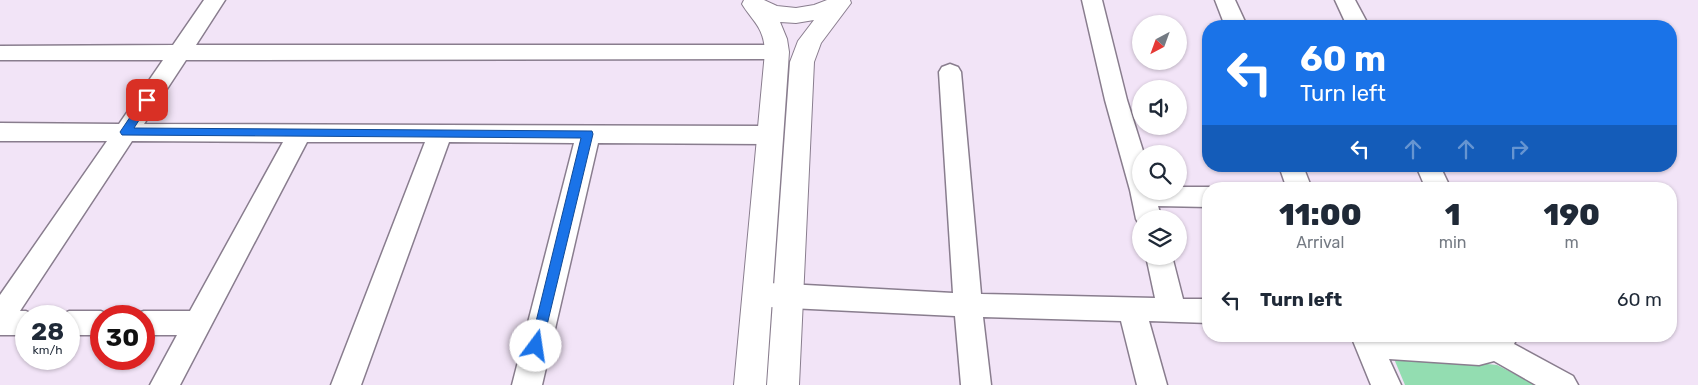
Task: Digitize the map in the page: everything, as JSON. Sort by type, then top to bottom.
[{"type":"street","points":[[0,318],[215,0]]},
{"type":"street","points":[[1092,0],[1116,100],[1132,156]]},
{"type":"street","points":[[1226,0],[1234,20]]},
{"type":"street","points":[[1345,0],[1355,20]]},
{"type":"street","points":[[752,3],[770,12],[799,15],[828,10],[842,2]]},
{"type":"street","points":[[783,385],[802,62],[810,41],[842,2]]},
{"type":"street","points":[[750,385],[777,52],[775,33],[771,24],[752,3]]},
{"type":"street","points":[[0,53],[777,52]]},
{"type":"street","points":[[950,72],[976,385]]},
{"type":"street","points":[[0,132],[770,135]]},
{"type":"street","points":[[165,385],[300,133]]},
{"type":"street","points":[[346,385],[440,134]]},
{"type":"street","points":[[527,385],[588,134]]},
{"type":"street","points":[[1187,197],[1202,197]]},
{"type":"street","points":[[1161,265],[1172,310]]},
{"type":"street","points":[[757,295],[968,305],[1202,312]]},
{"type":"street","points":[[1132,311],[1152,385]]},
{"type":"street","points":[[0,323],[15,323]]},
{"type":"street","points":[[155,323],[198,324]]},
{"type":"street","points":[[1368,342],[1386,385]]},
{"type":"street","points":[[1386,342],[1479,352],[1500,342],[1563,385]]},
{"type":"green space","points":[[1392,354],[1497,365],[1536,385],[1405,385]]},
{"type":"route","points":[[147,100],[126,132],[588,134],[536,346]]}]
